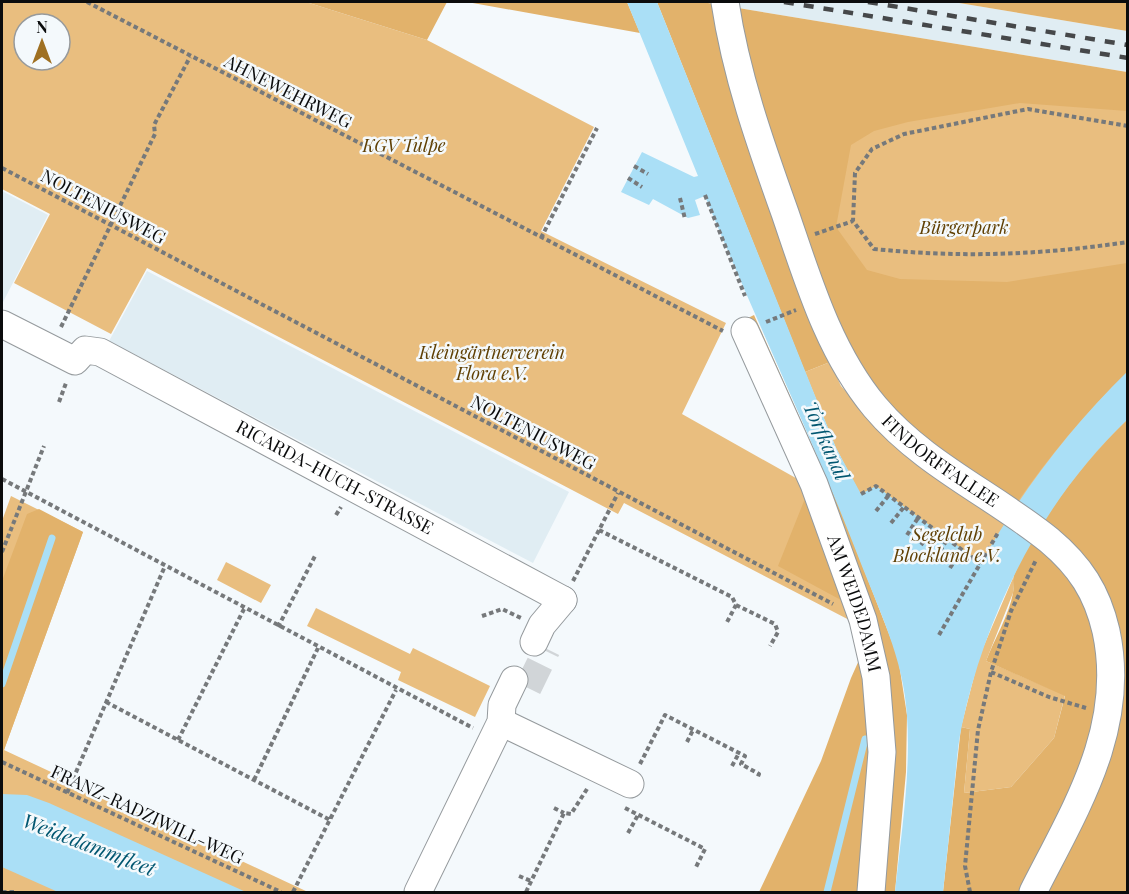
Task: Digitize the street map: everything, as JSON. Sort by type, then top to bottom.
[{"type":"street","name":"FINDORFFALLEE","points":[[725,2],[735,59],[749,109],[816,302],[853,379],[892,427],[919,452],[1005,517],[1039,546],[1081,570],[1100,604],[1110,651],[1109,715],[1098,755],[1033,892]]},
{"type":"street","name":"RICARDA-HUCH-STRASSE","points":[[2,324],[75,361],[85,350],[100,352],[563,600]]},
{"type":"street","name":"AM WEIDEDAMM","points":[[754,327],[814,484],[862,620],[876,677],[882,752],[871,892]]},
{"type":"street","points":[[540,640],[556,631],[563,600]]},
{"type":"street","points":[[418,892],[497,730],[502,705],[521,684]]},
{"type":"street","points":[[497,730],[630,784]]},
{"type":"path","name":"AHNEWEHRWEG","points":[[87,2],[729,334],[754,327]]},
{"type":"path","points":[[50,349],[155,134],[154,125],[190,57]]},
{"type":"path","points":[[1128,126],[1028,109],[904,134],[872,149],[855,173],[854,221],[874,249],[920,254],[1020,255],[1128,242]]},
{"type":"path","points":[[541,238],[597,128]]},
{"type":"path","points":[[634,166],[648,174]]},
{"type":"path","name":"NOLTENIUSWEG","points":[[2,168],[862,620]]},
{"type":"path","points":[[628,178],[642,187]]},
{"type":"path","points":[[705,195],[746,296]]},
{"type":"path","points":[[680,198],[686,219]]},
{"type":"path","points":[[836,227],[854,221]]},
{"type":"path","points":[[754,327],[796,310]]},
{"type":"path","points":[[2,552],[44,446]]},
{"type":"path","points":[[2,479],[396,689],[497,730]]},
{"type":"path","points":[[861,494],[876,486],[981,564]]},
{"type":"path","points":[[563,600],[618,493]]},
{"type":"path","points":[[876,511],[889,495]]},
{"type":"path","points":[[891,523],[904,507]]},
{"type":"path","points":[[939,635],[981,564],[1005,517]]},
{"type":"path","points":[[907,535],[918,518]]},
{"type":"path","points":[[921,545],[933,529]]},
{"type":"path","points":[[599,530],[732,597],[736,605],[775,624],[778,632],[770,646]]},
{"type":"path","points":[[936,557],[947,540]]},
{"type":"path","points":[[970,892],[965,866],[978,730],[991,672],[1011,611],[1039,546]]},
{"type":"path","points":[[950,568],[962,550]]},
{"type":"path","points":[[278,627],[315,556]]},
{"type":"path","points":[[67,793],[165,566]]},
{"type":"path","points":[[726,624],[736,605]]},
{"type":"path","points":[[178,740],[244,609]]},
{"type":"path","points":[[482,615],[502,609],[540,640]]},
{"type":"path","points":[[254,780],[318,648]]},
{"type":"path","points":[[991,672],[1049,697],[1109,715]]},
{"type":"path","points":[[293,892],[396,689]]},
{"type":"path","points":[[106,702],[330,820]]},
{"type":"path","points":[[696,867],[705,849],[620,806],[665,715],[745,756],[741,764],[759,774],[757,779]]},
{"type":"path","points":[[687,742],[693,730]]},
{"type":"path","points":[[732,766],[739,753]]},
{"type":"path","name":"FRANZ-RADZIWILL-WEG","points":[[2,762],[281,892]]},
{"type":"path","points":[[554,808],[571,814],[582,794]]},
{"type":"path","points":[[526,892],[564,813]]},
{"type":"path","points":[[628,833],[638,815]]},
{"type":"path","points":[[519,876],[531,882]]},
{"type":"path","points":[[2,892],[14,892]]},
{"type":"shaded area","points":[[306,2],[447,2],[427,40]]},
{"type":"shaded area","points":[[467,2],[627,2],[640,33]]},
{"type":"shaded area","points":[[657,2],[702,2],[1127,72],[1127,111],[1020,103],[908,122],[874,131],[851,145],[836,227],[867,270],[900,279],[1007,282],[1127,263],[1127,372],[1068,435],[1016,504],[919,435],[883,401],[850,354],[805,372]]},
{"type":"shaded area","points":[[702,2],[953,2],[1127,31],[1127,72]]},
{"type":"shaded area","points":[[953,2],[1127,2],[1127,31]]},
{"type":"shaded area","points":[[2,191],[48,215],[2,304]]},
{"type":"shaded area","points":[[147,271],[569,492],[533,563],[109,341]]},
{"type":"shaded area","points":[[754,315],[840,508],[898,657],[907,715],[906,772],[895,892],[876,892],[885,684],[746,319]]},
{"type":"shaded area","points":[[1127,420],[1127,892],[943,892],[961,727],[970,729],[964,793],[1011,787],[1054,738],[1065,696],[986,661],[1011,601],[1014,575],[1049,513],[1079,473]]},
{"type":"shaded area","points":[[810,486],[852,606],[778,566]]},
{"type":"shaded area","points":[[39,509],[83,532],[4,750],[2,749],[2,581],[27,514]]},
{"type":"shaded area","points":[[864,649],[873,749],[860,892],[759,892],[821,761]]},
{"type":"green space","points":[[2,2],[306,2],[427,40],[594,127],[541,231],[726,323],[682,414],[810,486],[857,624],[624,503],[618,514],[147,268],[111,334],[14,283],[50,214],[2,189]]},
{"type":"green space","name":"Bürgerpark","points":[[741,54],[1127,89],[1127,645],[916,434]]},
{"type":"green space","name":"Segelclub Blockland e.V.","points":[[830,362],[841,386],[878,427],[1013,530],[946,658],[836,448],[805,372]]},
{"type":"green space","points":[[11,496],[83,532],[4,750],[308,892],[2,892],[2,521]]},
{"type":"green space","points":[[226,562],[271,585],[261,603],[217,580]]},
{"type":"green space","points":[[1013,578],[1013,593],[986,661],[1065,695],[1054,738],[1011,787],[964,793],[970,729],[961,727],[979,657]]},
{"type":"green space","points":[[316,608],[410,654],[413,648],[490,686],[475,717],[398,680],[401,672],[307,626]]},
{"type":"water","name":"Torfkanal","points":[[627,2],[657,2],[836,448],[861,494],[876,486],[981,563],[1029,486],[1047,462],[1085,416],[1127,372],[1127,420],[1097,451],[1044,522],[1022,560],[986,641],[961,731],[943,892],[895,892],[908,760],[907,716],[901,674],[882,614],[840,510],[705,196],[695,200],[700,215],[688,218],[653,199],[649,205],[621,192],[642,152],[694,177],[698,176]]},
{"type":"water","name":"Weidedammfleet","points":[[2,794],[27,795],[49,803],[246,892],[58,892],[2,867]]},
{"type":"waterway","points":[[2,684],[52,538]]},
{"type":"waterway","points":[[827,892],[865,739]]},
{"type":"tunnel","points":[[528,688],[547,649]]},
{"type":"railway","points":[[784,2],[1128,58]]},
{"type":"railway","points":[[868,2],[1128,45]]},
{"type":"park label","name":"KGV Tulpe","points":[[404,146]]},
{"type":"park label","name":"Kleingärtnerverein Flora e.V.","points":[[492,364]]}]
